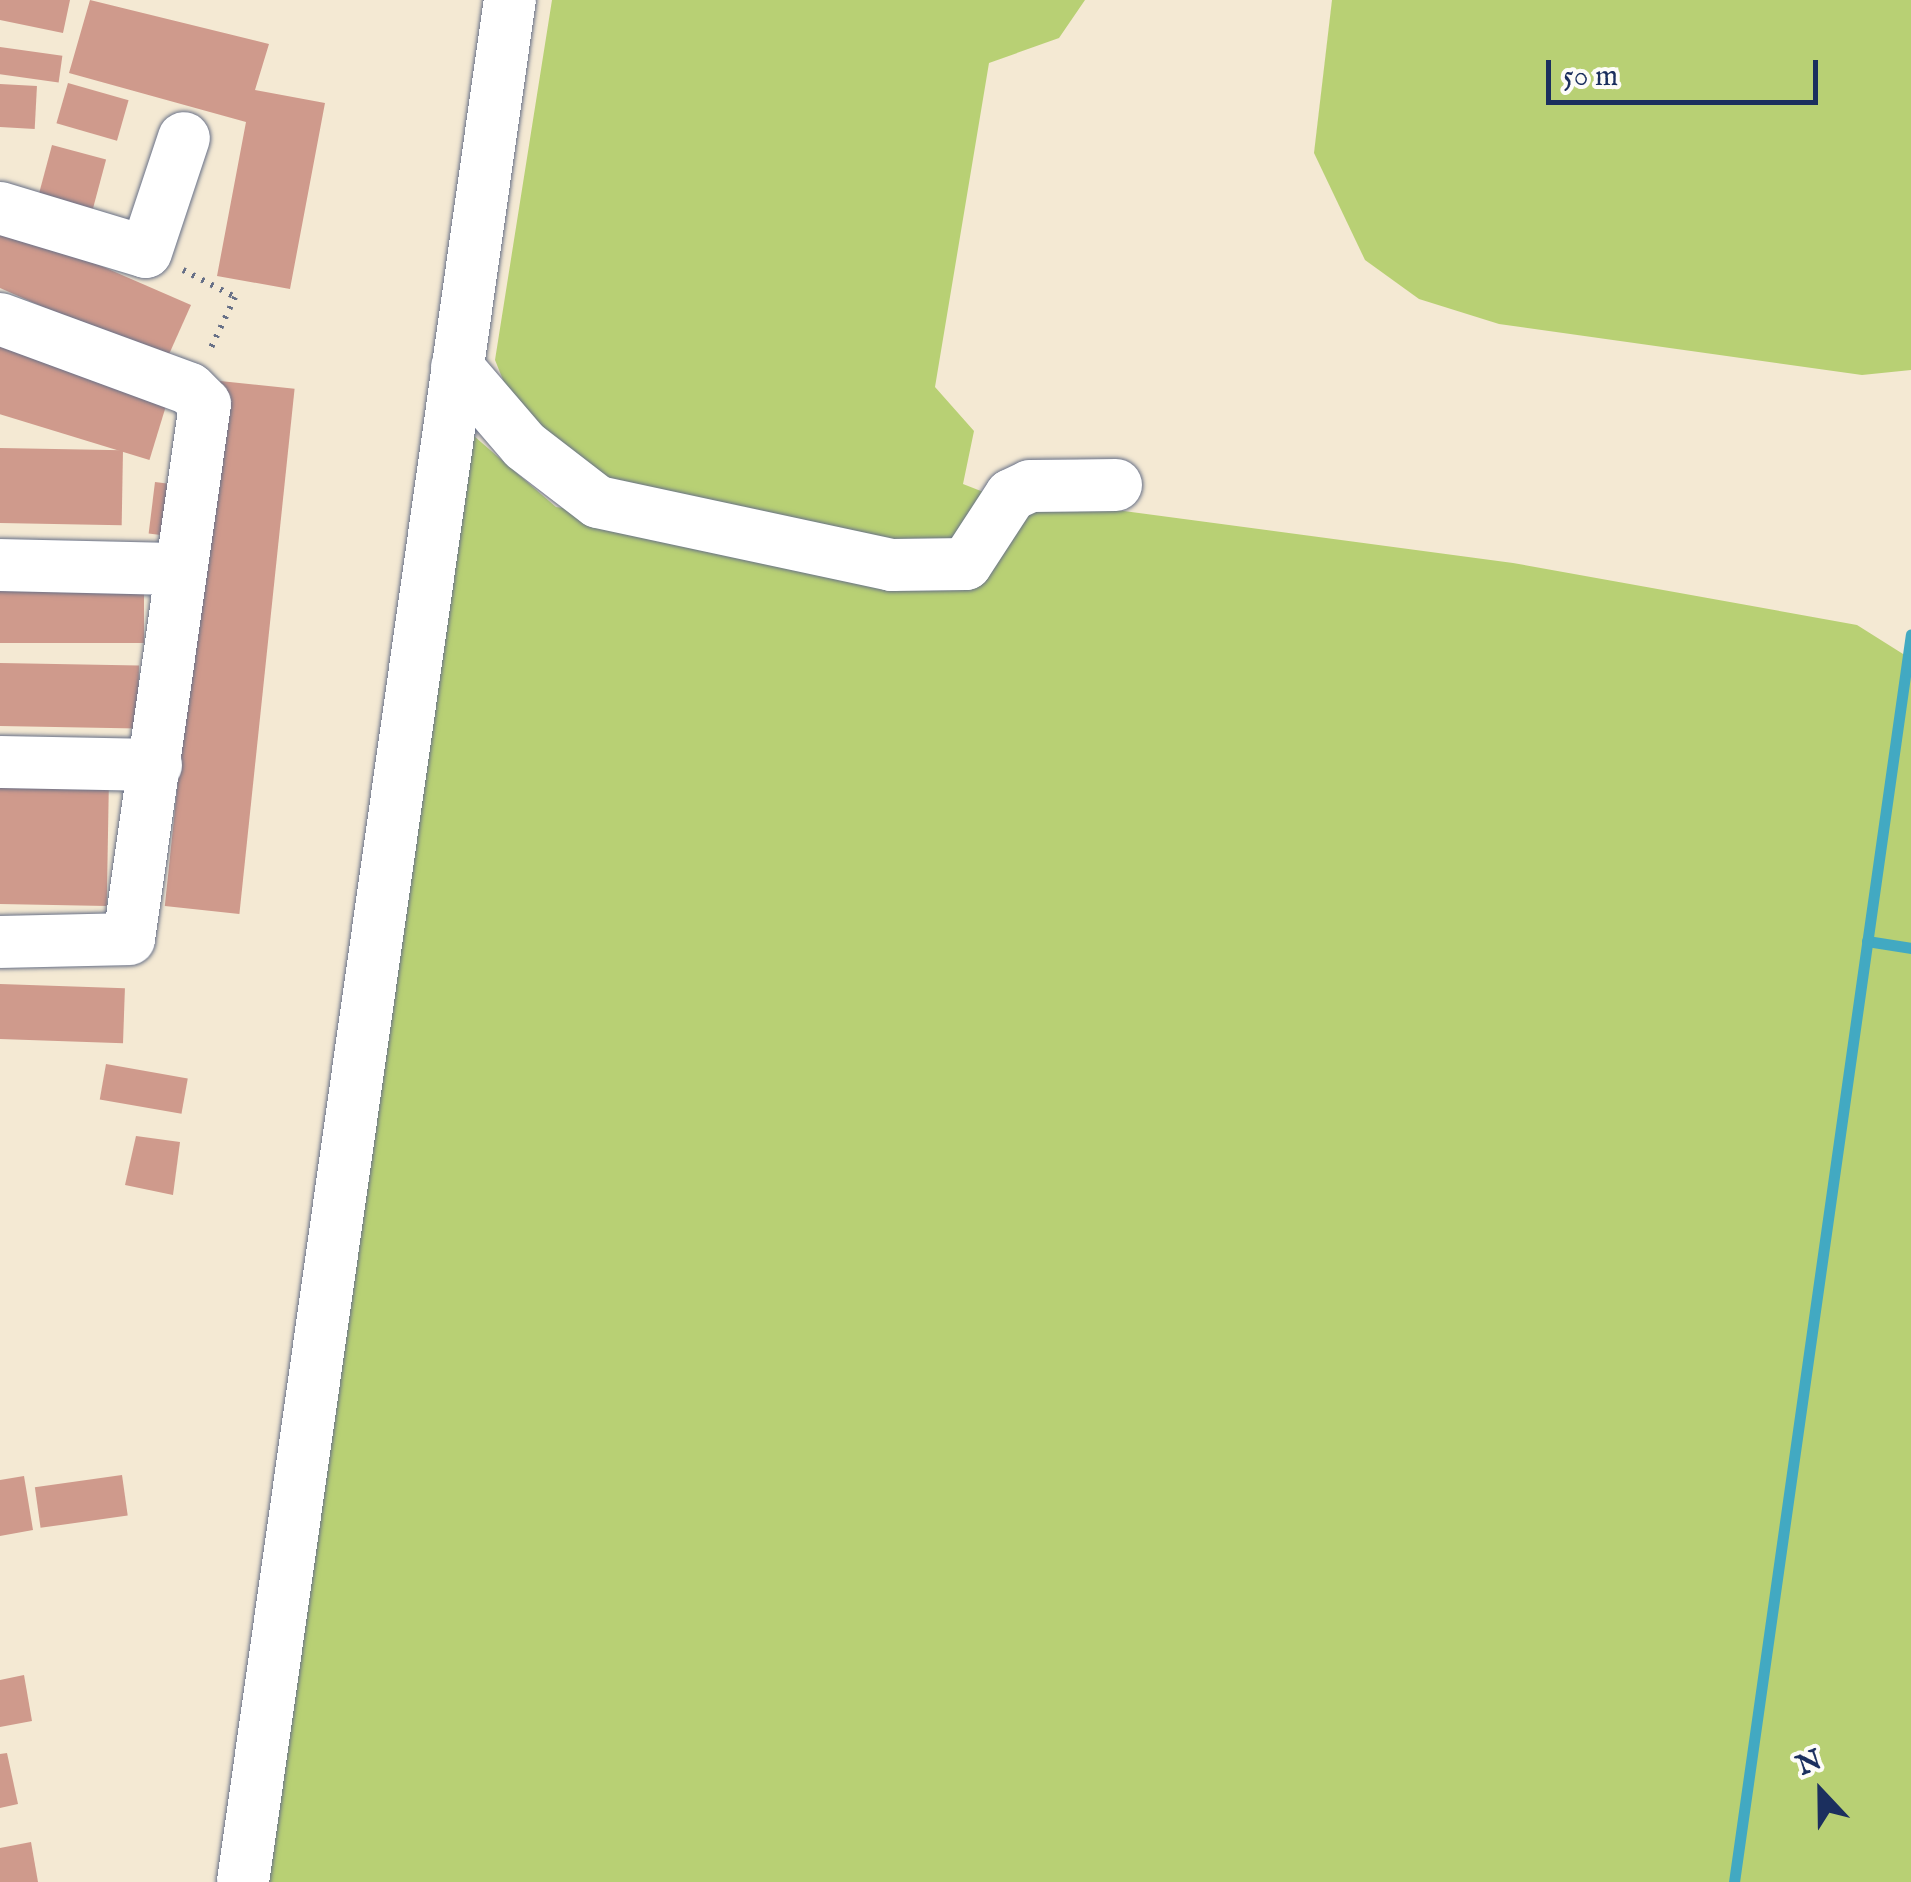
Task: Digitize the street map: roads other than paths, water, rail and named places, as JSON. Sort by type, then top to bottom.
[{"type":"street","points":[[243,1882],[510,0]]},
{"type":"street","points":[[0,208],[146,252],[184,138]]},
{"type":"street","points":[[0,319],[190,389],[205,404],[130,939],[0,942]]},
{"type":"street","points":[[457,367],[524,446],[598,502],[892,566],[966,564],[1010,495],[1030,486],[1116,485]]},
{"type":"street","points":[[0,565],[181,569]]},
{"type":"street","points":[[0,762],[156,765]]},
{"type":"waterway","points":[[1734,1882],[1911,634]]},
{"type":"waterway","points":[[1867,941],[1911,948]]}]
